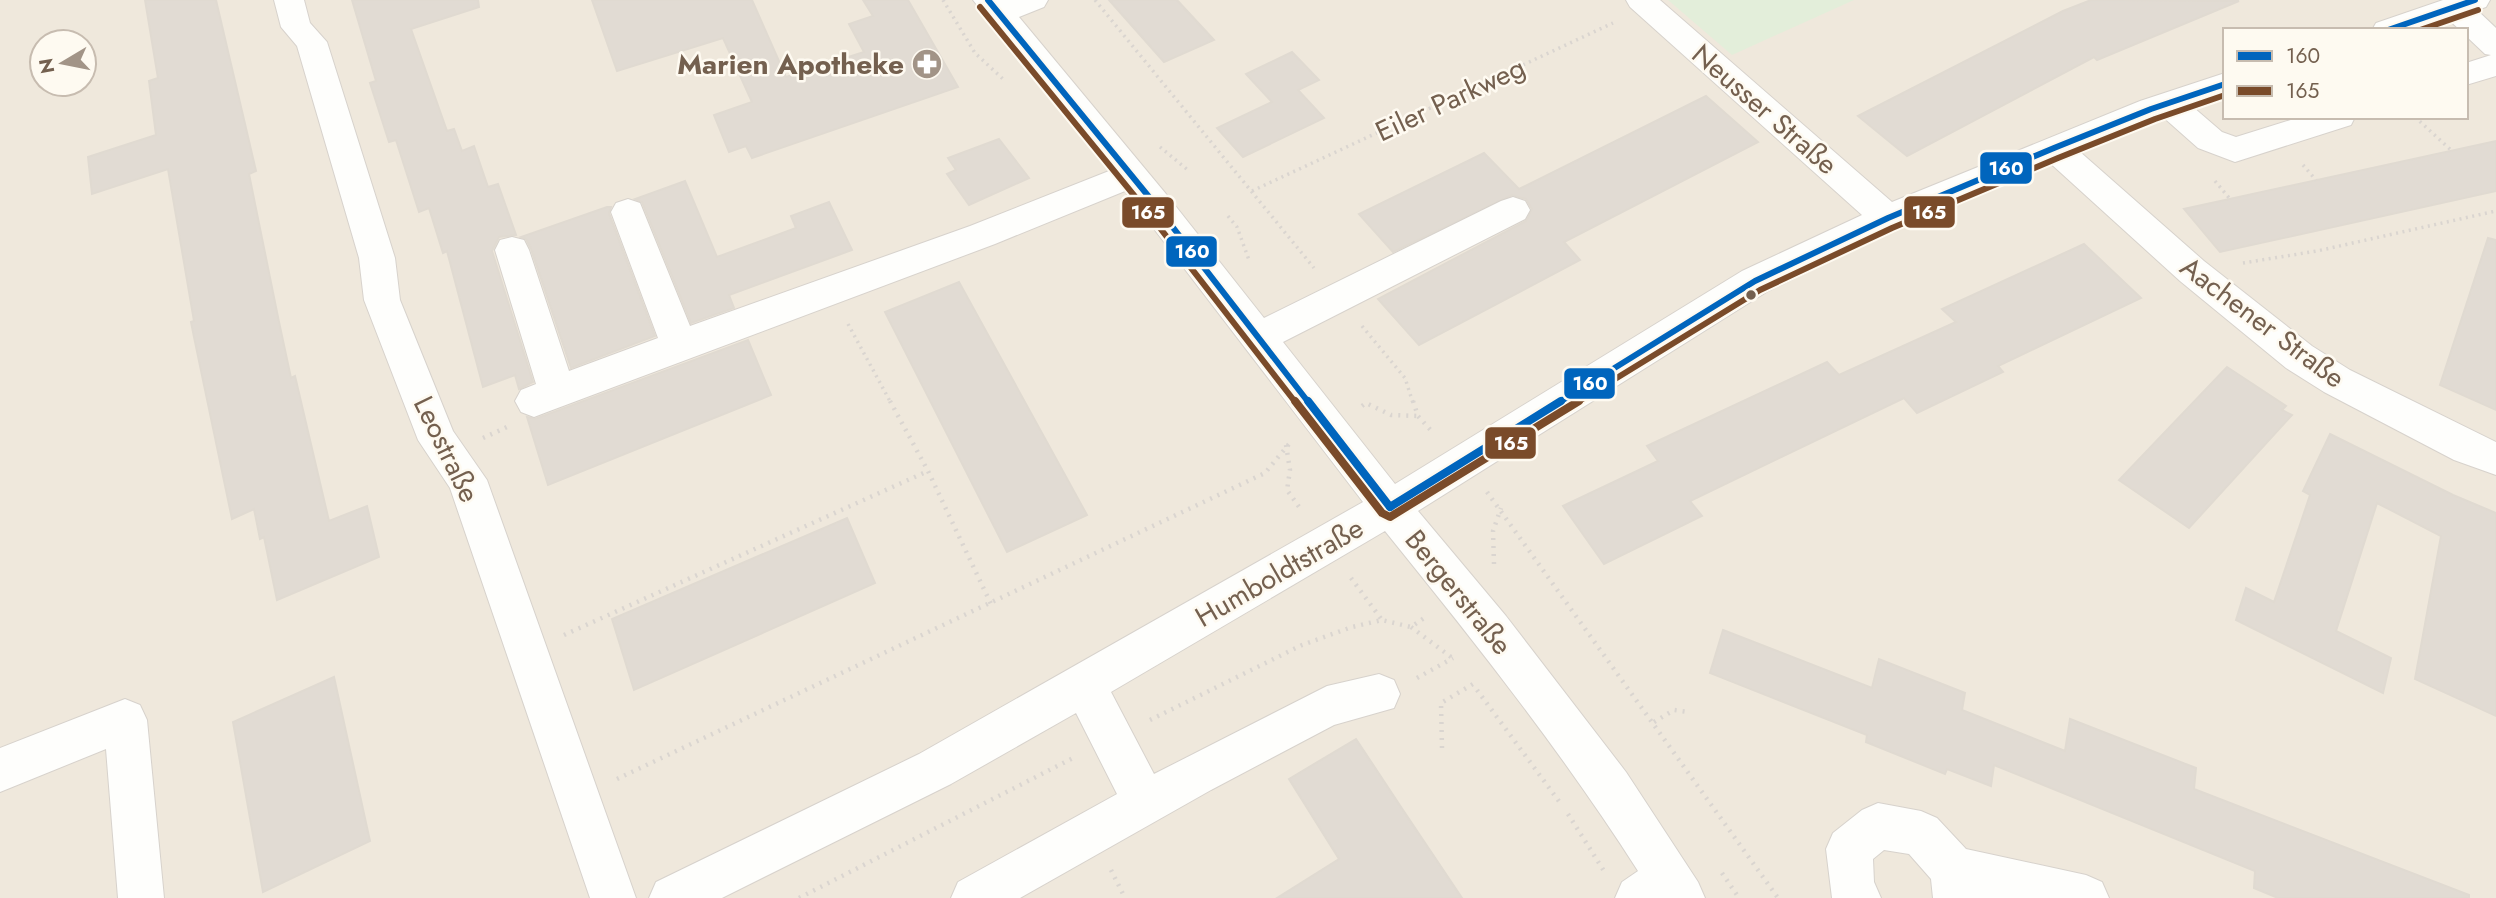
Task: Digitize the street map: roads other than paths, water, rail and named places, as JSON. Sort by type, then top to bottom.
[{"type":"street","name":"Leostraße","points":[[289,0],[296,27],[311,42],[377,258],[382,300],[437,440],[467,480],[613,898]]},
{"type":"street","points":[[993,7],[1033,0]]},
{"type":"street","name":"Neusser Straße","points":[[1645,3],[1888,218]]},
{"type":"street","points":[[2393,28],[2465,4],[2496,47]]},
{"type":"street","name":"Bergerstraße","points":[[993,7],[1131,175],[1390,508],[1462,593],[1610,786],[1649,888]]},
{"type":"street","points":[[2468,73],[2496,65]]},
{"type":"street","name":"Humboldtstraße","points":[[697,891],[935,769],[1084,685],[1390,508],[1755,281],[1888,218],[2054,148],[2168,103],[2223,85]]},
{"type":"street","points":[[2168,103],[2210,140],[2235,150],[2333,119]]},
{"type":"street","name":"Aachener Straße","points":[[2054,148],[2192,271],[2299,356],[2337,381],[2468,448],[2496,459]]},
{"type":"street","points":[[512,250],[545,396],[678,345],[831,292],[1131,175]]},
{"type":"street","points":[[1258,338],[1513,210]]},
{"type":"street","points":[[628,212],[678,345]]},
{"type":"street","points":[[1084,685],[1110,740],[1145,803]]},
{"type":"street","points":[[974,898],[1327,706],[1379,694]]},
{"type":"street","points":[[0,770],[125,720],[141,898]]},
{"type":"street","points":[[1858,898],[1852,891],[1849,849],[1878,826],[1921,834],[1955,883],[2086,898]]},
{"type":"place","name":"Marien Apotheke","points":[[927,64]]}]
